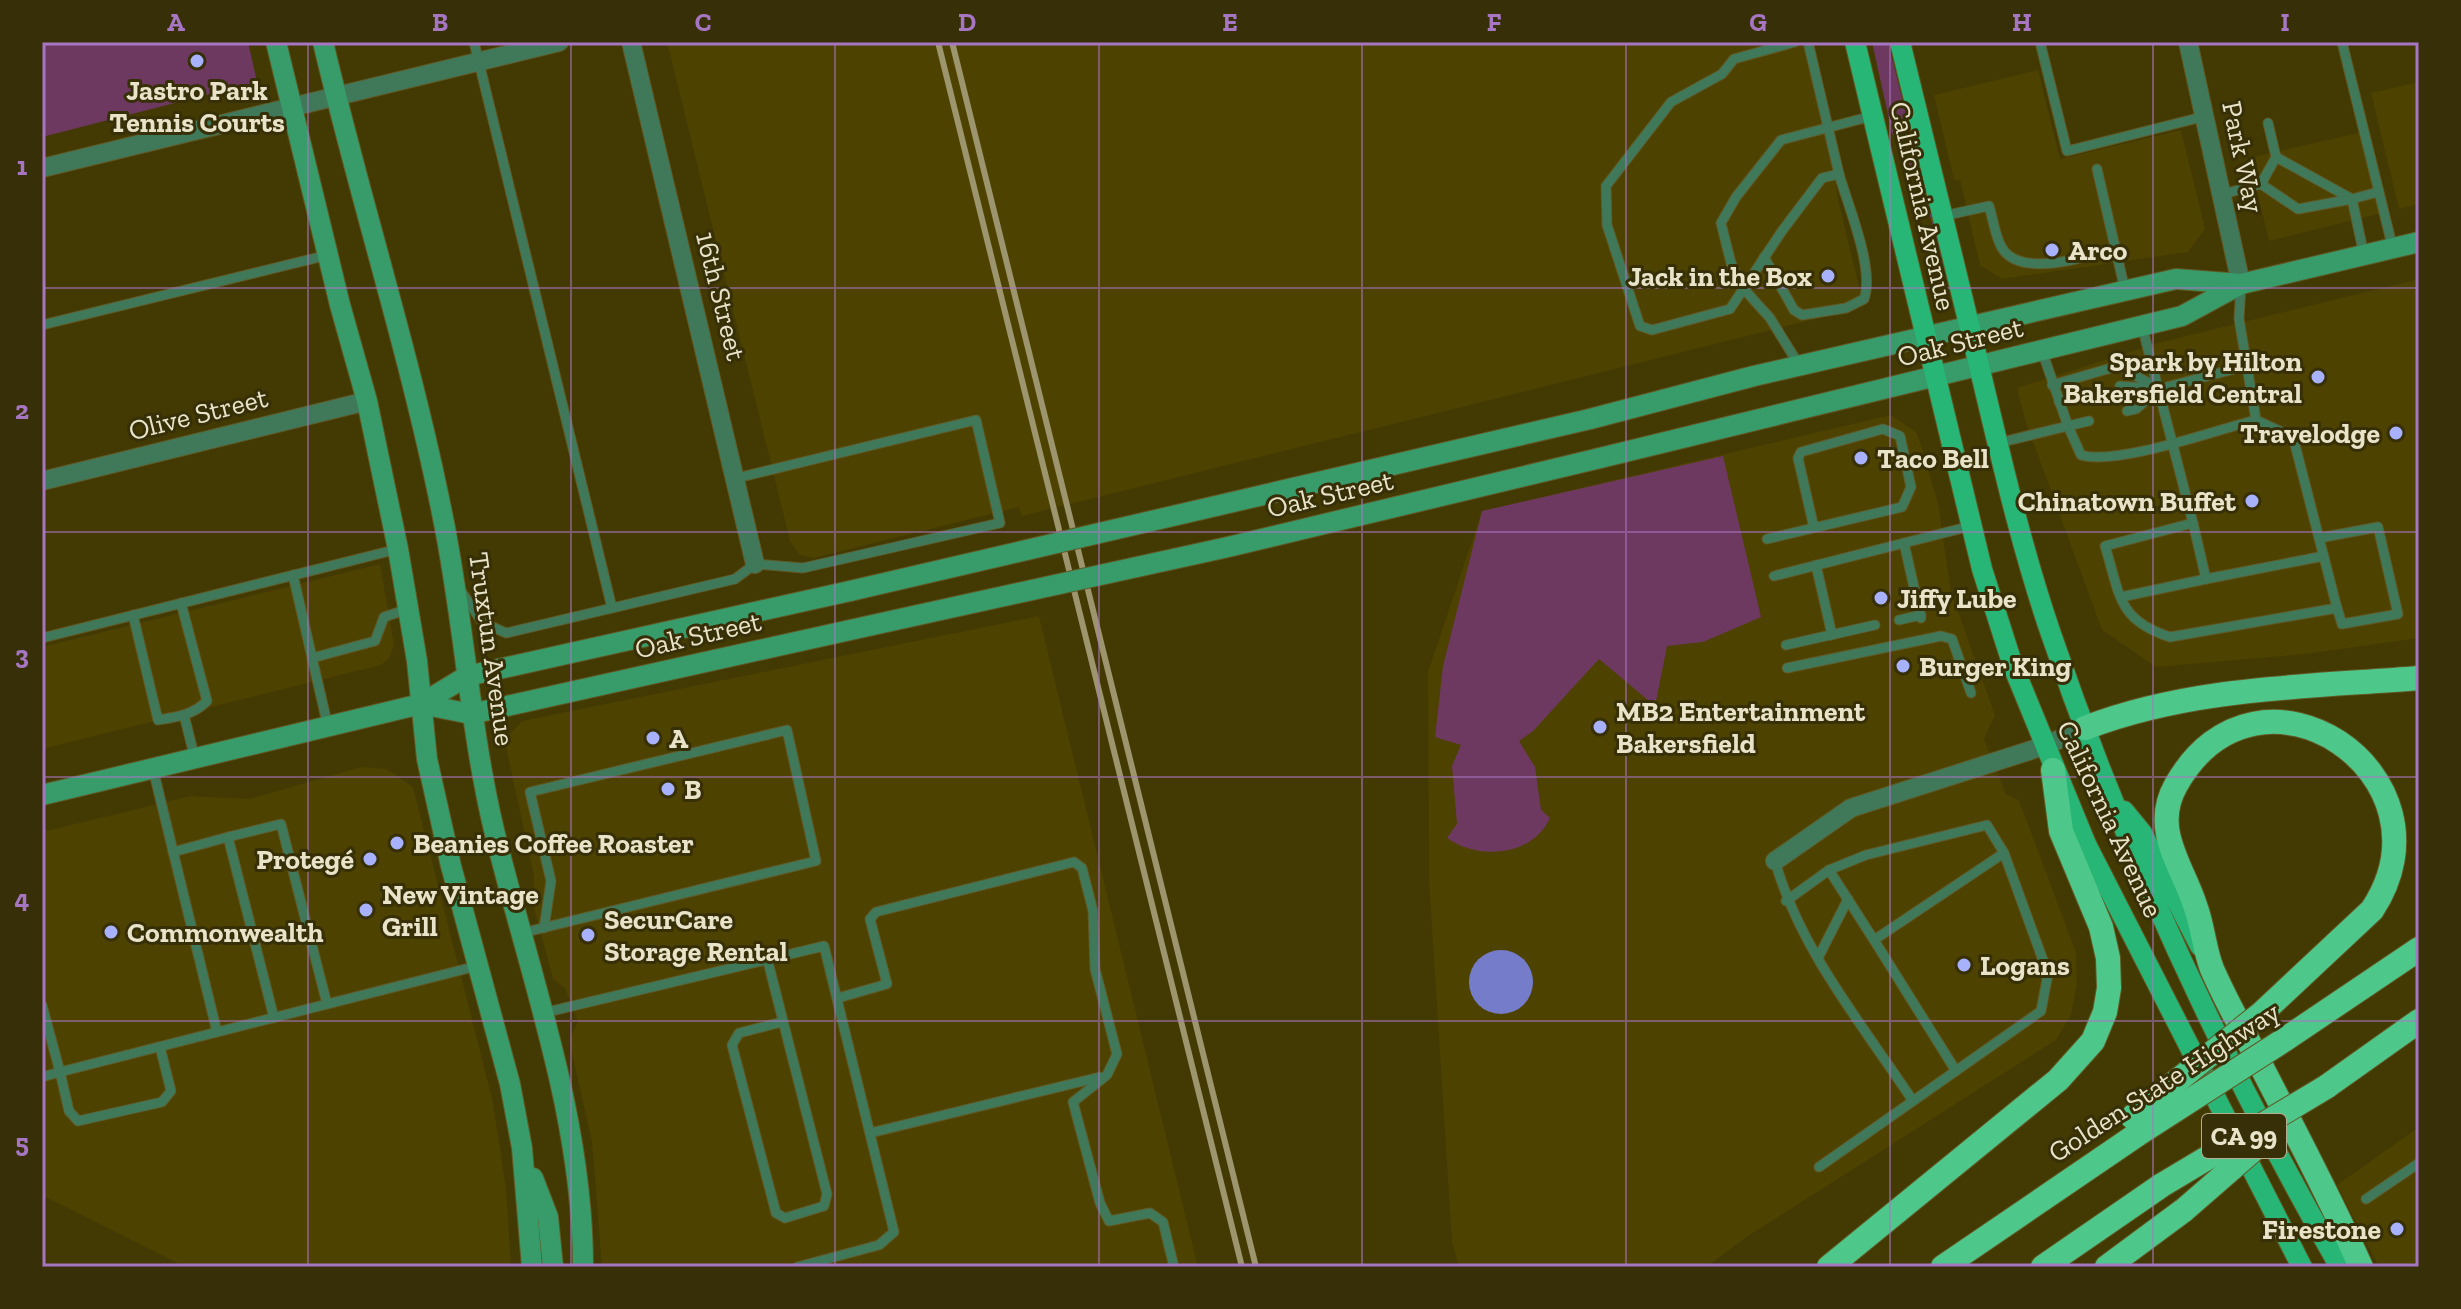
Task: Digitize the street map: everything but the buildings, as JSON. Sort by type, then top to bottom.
[{"type":"highway","points":[[2085,728],[2199,696],[2419,678]]},
{"type":"highway","points":[[1943,1267],[2135,1126],[2262,1013],[2359,925],[2386,891],[2393,867],[2395,831],[2383,787],[2365,760],[2326,731],[2278,720],[2234,732],[2209,745],[2174,787],[2166,820],[2168,838],[2177,868],[2194,900],[2211,967],[2361,1267]]},
{"type":"highway","points":[[1829,1267],[2058,1080],[2078,1060],[2098,1029],[2109,988],[2108,958],[2101,927],[2061,831],[2053,770]]},
{"type":"highway","name":"Golden State Highway","points":[[2135,1126],[2284,1040],[2419,949]]},
{"type":"highway","name":"CA 99","points":[[2043,1267],[2162,1185],[2326,1087],[2419,1021]]},
{"type":"highway","points":[[2107,1267],[2184,1210],[2326,1087]]},
{"type":"main road","points":[[276,42],[367,401],[409,609],[427,759],[510,1084],[522,1148],[532,1267]]},
{"type":"main road","name":"Truxtun Avenue","points":[[323,42],[415,389],[455,581],[471,714],[494,829],[570,1123],[580,1198],[583,1267]]},
{"type":"main road","name":"California Avenue","points":[[1855,42],[1971,526],[1999,625],[2053,770],[2092,856],[2302,1267]]},
{"type":"main road","name":"California Avenue","points":[[1900,42],[2035,583],[2085,728],[2210,1021],[2262,1126],[2340,1267]]},
{"type":"main road","name":"Oak Street","points":[[421,704],[471,714],[1228,547],[2182,316],[2241,284],[2419,242]]},
{"type":"main road","name":"Oak Street","points":[[42,795],[421,704],[467,676],[1590,419],[1799,365],[2176,279],[2241,284]]},
{"type":"main road","points":[[2111,795],[2142,833],[2211,967]]},
{"type":"main road","points":[[522,1148],[548,1217],[553,1267]]},
{"type":"street","points":[[42,168],[559,42]]},
{"type":"street","name":"16th Street","points":[[631,42],[755,564]]},
{"type":"street","name":"Park Way","points":[[2188,42],[2241,284]]},
{"type":"street","name":"Olive Street","points":[[42,481],[367,401]]},
{"type":"street","points":[[1775,861],[1851,808],[2044,746],[2085,728]]},
{"type":"lane","points":[[474,42],[612,608]]},
{"type":"lane","points":[[1795,42],[1734,59],[1722,74],[1671,102],[1606,186],[1607,225],[1640,326],[1652,330],[1730,309],[1822,178],[1839,174]]},
{"type":"lane","points":[[1764,257],[1794,310],[1802,315],[1846,308],[1864,299],[1868,289],[1865,267],[1826,129],[1808,42]]},
{"type":"lane","points":[[2040,42],[2067,151],[2206,116]]},
{"type":"lane","points":[[2342,42],[2393,249]]},
{"type":"lane","points":[[1799,365],[1770,318],[1743,288],[1731,263],[1721,223],[1736,197],[1781,140],[1873,116]]},
{"type":"lane","points":[[2223,194],[2261,184],[2276,157],[2268,123]]},
{"type":"lane","points":[[2276,157],[2352,199],[2364,255]]},
{"type":"lane","points":[[2097,169],[2125,290]]},
{"type":"lane","points":[[2261,184],[2298,209],[2378,192]]},
{"type":"lane","points":[[1941,216],[1989,206],[2002,249],[2017,261],[2040,265],[2116,249]]},
{"type":"lane","points":[[42,325],[328,255]]},
{"type":"lane","points":[[2241,284],[2239,319],[2256,420]]},
{"type":"lane","points":[[2142,326],[2206,579]]},
{"type":"lane","points":[[2042,351],[2052,385],[2081,455],[2094,459],[2119,457],[2256,420],[2293,437],[2337,608],[2342,624],[2398,614],[2378,527],[2319,538]]},
{"type":"lane","points":[[2120,386],[2159,389],[2249,365]]},
{"type":"lane","points":[[2052,385],[2118,366],[2159,389]]},
{"type":"lane","points":[[2127,411],[2136,409],[2159,389]]},
{"type":"lane","points":[[2059,402],[2081,396]]},
{"type":"lane","points":[[455,581],[482,622],[506,633],[735,579],[755,564],[803,568],[1000,523],[976,420],[737,478]]},
{"type":"lane","points":[[1998,443],[2089,421]]},
{"type":"lane","points":[[1767,539],[1814,528],[1902,507],[1911,487],[1900,436],[1883,429],[1801,452],[1798,458],[1814,528]]},
{"type":"lane","points":[[2193,523],[2105,546],[2126,612],[2155,632],[2170,637],[2337,608]]},
{"type":"lane","points":[[1774,576],[1971,526]]},
{"type":"lane","points":[[1899,620],[1921,617],[1904,543]]},
{"type":"lane","points":[[42,638],[398,549]]},
{"type":"lane","points":[[2121,597],[2324,556]]},
{"type":"lane","points":[[1816,565],[1832,635]]},
{"type":"lane","points":[[293,575],[328,727]]},
{"type":"lane","points":[[133,615],[158,720],[184,715],[199,710],[207,701],[181,603]]},
{"type":"lane","points":[[312,658],[375,641],[384,617],[409,609]]},
{"type":"lane","points":[[1786,645],[1875,625]]},
{"type":"lane","points":[[1787,668],[1941,636],[1952,639],[1971,693]]},
{"type":"lane","points":[[184,715],[195,759]]},
{"type":"lane","points":[[522,933],[544,928],[816,861],[787,730],[530,792],[551,881],[544,928]]},
{"type":"lane","points":[[153,769],[217,1032]]},
{"type":"lane","points":[[173,852],[281,824],[327,1004]]},
{"type":"lane","points":[[1786,901],[1829,870],[1866,855],[1987,825],[2004,853],[2048,974],[2041,1011],[1819,1167]]},
{"type":"lane","points":[[228,837],[274,1018]]},
{"type":"lane","points":[[1874,940],[2004,853]]},
{"type":"lane","points":[[1775,861],[1786,901],[1818,958],[1913,1101]]},
{"type":"lane","points":[[838,998],[887,984],[870,919],[876,912],[1074,862],[1082,868],[1093,911],[1095,969],[1117,1054],[1107,1075],[1073,1102],[1100,1203],[1109,1221],[1150,1213],[1163,1222],[1174,1267]]},
{"type":"lane","points":[[1829,870],[1956,1071]]},
{"type":"lane","points":[[1818,958],[1848,899]]},
{"type":"lane","points":[[543,1013],[824,946],[894,1232],[879,1245],[797,1267]]},
{"type":"lane","points":[[767,958],[827,1194],[824,1206],[785,1218],[776,1213],[732,1045],[739,1033],[782,1022]]},
{"type":"lane","points":[[42,1077],[478,966]]},
{"type":"lane","points":[[42,1005],[69,1111],[78,1121],[162,1102],[171,1091],[160,1047]]},
{"type":"lane","points":[[870,1133],[1107,1075]]},
{"type":"lane","points":[[2366,1199],[2419,1163]]},
{"type":"shaded area","points":[[42,42],[248,42],[257,82],[42,137]]},
{"type":"shaded area","points":[[667,42],[1814,42],[1832,130],[1837,195],[1862,299],[1856,309],[1022,516],[1019,507],[814,558],[800,555],[790,541]]},
{"type":"shaded area","points":[[1872,42],[1888,42],[1950,292],[1923,189],[1892,133]]},
{"type":"shaded area","points":[[2038,70],[2060,159],[2181,130],[2205,229],[2188,252],[2002,279],[1980,265],[1960,180],[1954,180],[1934,95]]},
{"type":"shaded area","points":[[2419,82],[2419,204],[2399,209],[2371,93]]},
{"type":"shaded area","points":[[2362,132],[2382,213],[2269,241],[2249,158]]},
{"type":"shaded area","points":[[2419,279],[2419,638],[2305,654],[2156,667],[2102,630],[2026,423],[2017,388],[2158,343]]},
{"type":"shaded area","points":[[1891,415],[1917,433],[1938,503],[1951,592],[1995,715],[1984,739],[2006,794],[2019,800],[2076,952],[2077,983],[2071,1015],[2056,1040],[1748,1236],[1706,1267],[1459,1267],[1452,1242],[1429,881],[1428,672],[1482,511]]},
{"type":"shaded area","points":[[1723,456],[1761,617],[1703,642],[1667,646],[1655,706],[1599,659],[1533,731],[1519,741],[1535,767],[1541,810],[1550,818],[1542,831],[1518,847],[1504,851],[1474,850],[1447,838],[1457,824],[1452,766],[1461,745],[1435,737],[1443,666],[1482,511]]},
{"type":"shaded area","points":[[380,564],[394,644],[390,657],[381,665],[42,749],[42,647]]},
{"type":"shaded area","points":[[1039,616],[1198,1267],[602,1267],[592,1142],[569,1040],[578,1022],[565,988],[553,979],[534,908],[534,876],[506,747],[511,733],[522,721]]},
{"type":"shaded area","points":[[361,767],[387,769],[413,787],[493,1102],[506,1189],[511,1267],[185,1267],[42,1195],[42,832],[191,796],[250,799]]},
{"type":"shaded area","points":[[2419,1127],[2419,1267],[2379,1267],[2337,1185]]},
{"type":"water","points":[[1495,950],[1507,950],[1524,959],[1531,970],[1531,994],[1524,1005],[1507,1014],[1495,1014],[1483,1009],[1474,1000],[1469,988],[1469,976],[1474,964],[1483,955]]},
{"type":"railway","points":[[938,42],[1242,1267]]},
{"type":"railway","points":[[952,42],[1256,1267]]},
{"type":"place","name":"Jastro Park Tennis Courts","points":[[197,61]]},
{"type":"place","name":"Arco","points":[[2052,250]]},
{"type":"place","name":"Jack in the Box","points":[[1828,276]]},
{"type":"place","name":"Spark by Hilton Bakersfield Central","points":[[2318,377]]},
{"type":"place","name":"Travelodge","points":[[2396,433]]},
{"type":"place","name":"Taco Bell","points":[[1861,458]]},
{"type":"place","name":"Chinatown Buffet","points":[[2252,501]]},
{"type":"place","name":"Jiffy Lube","points":[[1881,598]]},
{"type":"place","name":"Burger King","points":[[1903,666]]},
{"type":"place","name":"MB2 Entertainment Bakersfield","points":[[1600,727]]},
{"type":"place","name":"A","points":[[653,738]]},
{"type":"place","name":"B","points":[[668,789]]},
{"type":"place","name":"Beanies Coffee Roaster","points":[[397,843]]},
{"type":"place","name":"Protegé","points":[[370,859]]},
{"type":"place","name":"New Vintage Grill","points":[[366,910]]},
{"type":"place","name":"Commonwealth","points":[[111,932]]},
{"type":"place","name":"SecurCare Storage Rental","points":[[588,935]]},
{"type":"place","name":"Logans","points":[[1964,965]]},
{"type":"place","name":"Firestone","points":[[2397,1229]]}]
